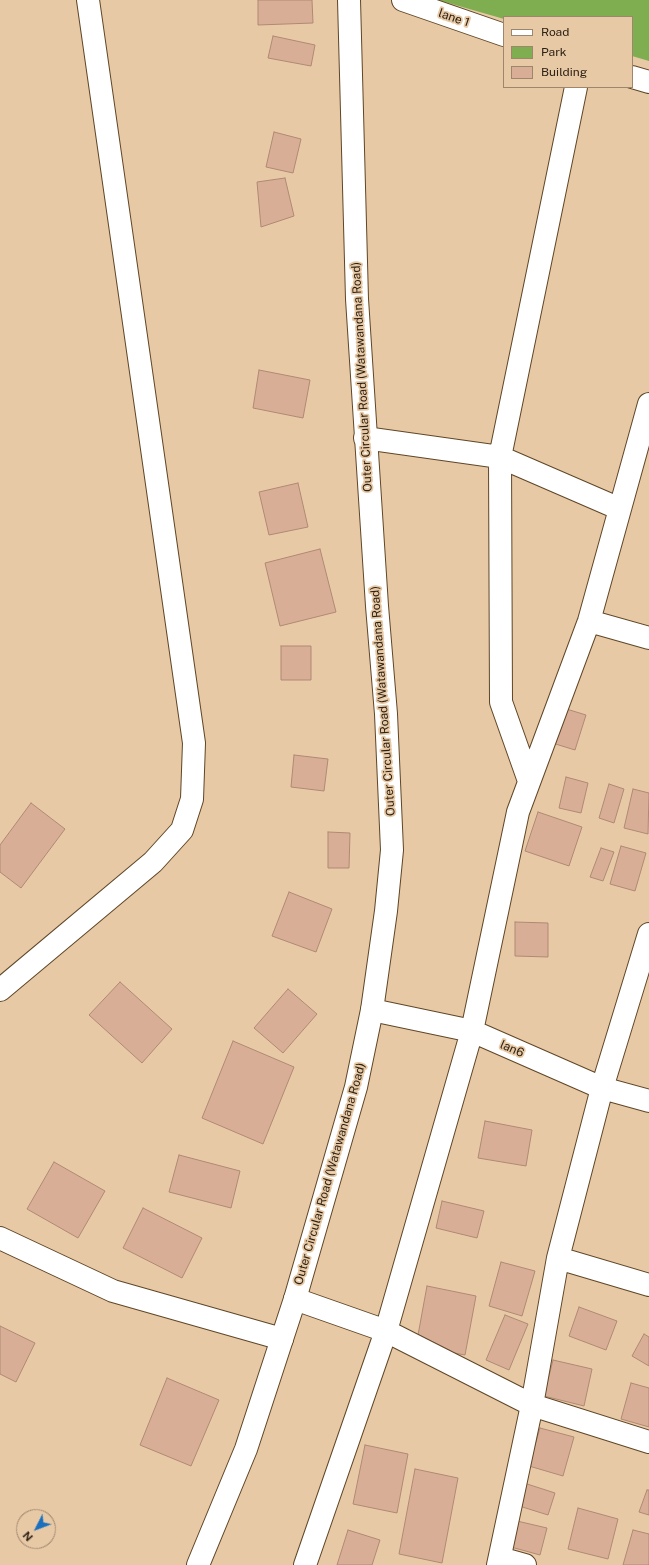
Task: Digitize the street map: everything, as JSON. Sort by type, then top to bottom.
[{"type":"street","points":[[0,990],[153,862],[182,830],[192,799],[194,743],[88,0]]},
{"type":"street","name":"Outer Circular Road (Watawandana Road)","points":[[198,1565],[246,1449],[295,1299],[356,1086],[372,1010],[386,911],[392,850],[386,714],[365,438],[357,292],[349,0]]},
{"type":"street","name":"lane 1","points":[[403,0],[503,35]]},
{"type":"street","points":[[633,77],[649,82]]},
{"type":"street","points":[[529,781],[501,702],[500,457],[576,88]]},
{"type":"street","points":[[305,1565],[386,1331],[472,1031],[518,812],[589,621],[649,404]]},
{"type":"street","points":[[365,438],[500,457],[620,509]]},
{"type":"street","points":[[589,621],[649,638]]},
{"type":"street","points":[[525,1565],[499,1562],[532,1405],[558,1258],[602,1088],[649,934]]},
{"type":"street","name":"lan6","points":[[372,1010],[472,1031],[602,1088],[649,1102]]},
{"type":"street","points":[[0,1238],[113,1290],[282,1339]]},
{"type":"street","points":[[558,1258],[649,1285]]},
{"type":"street","points":[[295,1299],[386,1331],[532,1405],[649,1442]]},
{"type":"green space","points":[[438,0],[649,0],[649,61],[633,56],[633,16],[503,16],[503,19]]},
{"type":"building","points":[[258,0],[312,0],[313,23],[258,25]]},
{"type":"building","points":[[273,36],[315,45],[311,66],[268,58]]},
{"type":"building","points":[[274,132],[301,139],[293,173],[266,167]]},
{"type":"building","points":[[285,178],[294,216],[261,227],[257,182]]},
{"type":"building","points":[[259,370],[310,380],[303,418],[253,408]]},
{"type":"building","points":[[298,483],[308,527],[269,535],[259,492]]},
{"type":"building","points":[[320,549],[336,612],[280,626],[265,563]]},
{"type":"building","points":[[281,646],[311,646],[311,680],[281,680]]},
{"type":"building","points":[[560,707],[586,715],[575,750],[549,742]]},
{"type":"building","points":[[294,755],[328,759],[324,791],[291,787]]},
{"type":"building","points":[[566,777],[588,783],[581,813],[559,808]]},
{"type":"building","points":[[609,784],[624,789],[614,823],[599,818]]},
{"type":"building","points":[[633,789],[649,793],[648,834],[624,828]]},
{"type":"building","points":[[31,803],[65,829],[21,888],[0,872],[0,845]]},
{"type":"building","points":[[538,812],[582,827],[569,866],[525,851]]},
{"type":"building","points":[[328,832],[350,833],[349,868],[328,868]]},
{"type":"building","points":[[621,846],[646,853],[635,891],[610,884]]},
{"type":"building","points":[[601,848],[614,852],[603,881],[590,877]]},
{"type":"building","points":[[289,892],[332,909],[316,952],[272,936]]},
{"type":"building","points":[[515,922],[548,923],[548,957],[515,956]]},
{"type":"building","points":[[120,982],[172,1029],[142,1063],[89,1015]]},
{"type":"building","points":[[288,989],[317,1014],[283,1053],[254,1028]]},
{"type":"building","points":[[233,1041],[294,1067],[263,1144],[202,1118]]},
{"type":"building","points":[[485,1121],[532,1130],[526,1166],[478,1158]]},
{"type":"building","points":[[179,1155],[240,1171],[231,1208],[169,1192]]},
{"type":"building","points":[[54,1162],[105,1191],[78,1238],[27,1209]]},
{"type":"building","points":[[442,1201],[484,1211],[477,1238],[436,1228]]},
{"type":"building","points":[[143,1208],[202,1238],[182,1278],[123,1248]]},
{"type":"building","points":[[501,1262],[535,1271],[522,1316],[489,1306]]},
{"type":"building","points":[[427,1286],[476,1296],[465,1355],[416,1346]]},
{"type":"building","points":[[579,1307],[617,1321],[606,1350],[569,1336]]},
{"type":"building","points":[[505,1315],[528,1324],[509,1370],[486,1360]]},
{"type":"building","points":[[0,1326],[35,1343],[16,1382],[0,1374]]},
{"type":"building","points":[[644,1334],[649,1337],[649,1366],[632,1356]]},
{"type":"building","points":[[553,1360],[592,1369],[584,1406],[544,1396]]},
{"type":"building","points":[[167,1378],[219,1400],[191,1466],[140,1445]]},
{"type":"building","points":[[631,1383],[649,1388],[649,1427],[621,1419]]},
{"type":"building","points":[[540,1428],[574,1437],[563,1476],[529,1466]]},
{"type":"building","points":[[365,1445],[408,1454],[397,1513],[353,1504]]},
{"type":"building","points":[[415,1469],[458,1478],[442,1563],[399,1554]]},
{"type":"building","points":[[524,1483],[555,1493],[548,1515],[516,1505]]},
{"type":"building","points":[[647,1490],[649,1490],[649,1515],[639,1512]]},
{"type":"building","points":[[578,1508],[618,1519],[608,1559],[568,1549]]},
{"type":"building","points":[[517,1521],[547,1528],[540,1555],[511,1547]]},
{"type":"building","points":[[348,1530],[380,1540],[372,1565],[337,1565]]},
{"type":"building","points":[[633,1530],[649,1534],[649,1565],[623,1565]]}]
